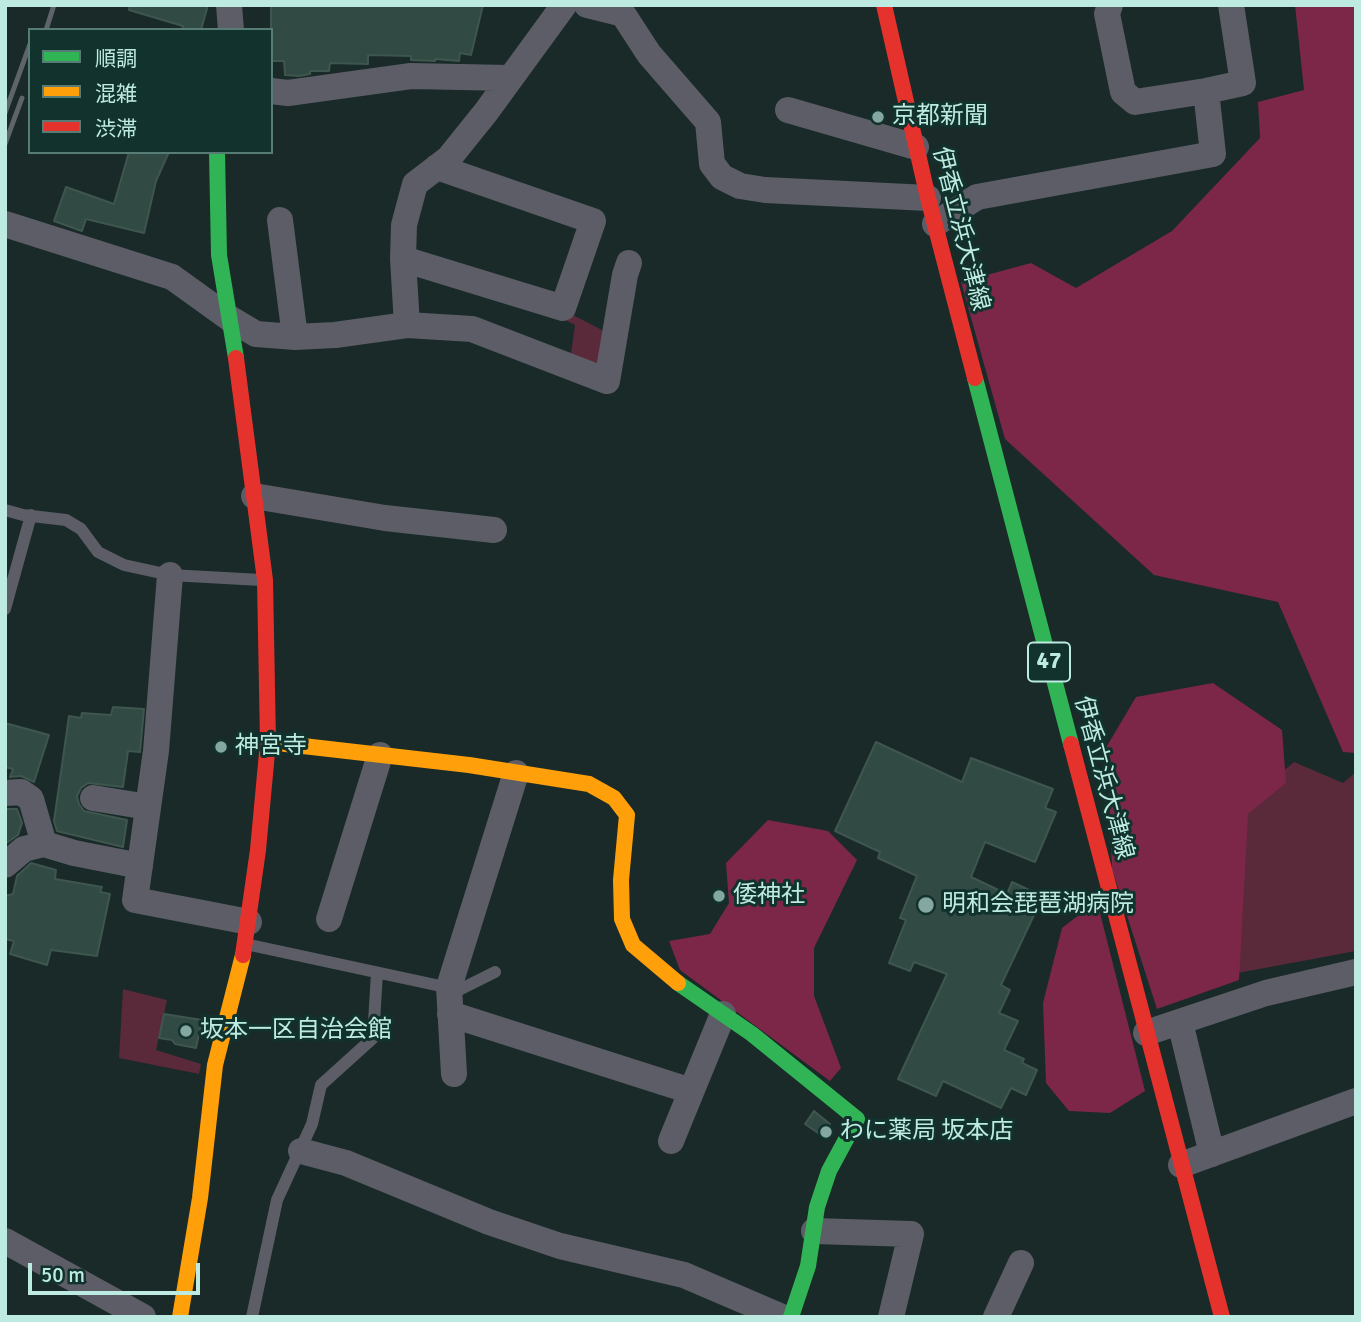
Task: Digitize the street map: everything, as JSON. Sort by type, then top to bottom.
[{"type":"street","points":[[229,5],[231,28]]},
{"type":"street","points":[[407,325],[404,225],[415,184],[449,158],[564,5]]},
{"type":"street","points":[[587,5],[623,14],[649,54],[708,122],[712,164],[722,177],[740,186],[765,190],[928,198]]},
{"type":"street","name":"伊香立浜大津線","points":[[884,5],[928,198],[1222,1317]]},
{"type":"street","points":[[1110,5],[1107,14],[1123,92],[1135,102],[1243,83],[1231,5]]},
{"type":"street","points":[[273,90],[288,93],[411,76],[509,78]]},
{"type":"street","points":[[935,225],[977,197],[1213,154],[1206,91]]},
{"type":"street","points":[[788,110],[916,147]]},
{"type":"street","points":[[180,1317],[200,1198],[215,1065],[247,933],[268,742],[265,580],[219,255],[217,154]]},
{"type":"street","points":[[403,259],[564,307],[593,221],[437,167]]},
{"type":"street","points":[[280,220],[295,337]]},
{"type":"street","points":[[5,224],[172,277],[256,334],[295,337],[335,335],[407,325],[472,329],[607,381],[629,263]]},
{"type":"street","points":[[254,496],[385,518],[494,530]]},
{"type":"street","points":[[170,575],[156,751],[135,900],[247,933]]},
{"type":"street","points":[[268,742],[589,784],[614,798],[627,815],[621,880],[622,919],[633,945],[666,975],[752,1034],[857,1119],[830,1171],[817,1207],[808,1266],[791,1317]]},
{"type":"street","points":[[329,919],[380,755]]},
{"type":"street","points":[[454,1074],[449,987],[516,773]]},
{"type":"street","points":[[5,793],[21,792],[31,799],[44,844]]},
{"type":"street","points":[[93,798],[148,807]]},
{"type":"street","points":[[5,865],[24,849],[44,844],[140,866]]},
{"type":"street","points":[[1146,1033],[1266,993],[1356,972]]},
{"type":"street","points":[[450,1014],[691,1091]]},
{"type":"street","points":[[671,1141],[723,1014]]},
{"type":"street","points":[[1180,1022],[1212,1154]]},
{"type":"street","points":[[1181,1165],[1356,1101]]},
{"type":"street","points":[[301,1151],[346,1163],[489,1222],[561,1246],[684,1275],[782,1317]]},
{"type":"street","points":[[814,1231],[911,1234],[891,1317]]},
{"type":"street","points":[[5,1241],[143,1317]]},
{"type":"street","points":[[996,1317],[1021,1264]]},
{"type":"lane","points":[[5,510],[66,520],[81,529],[98,552],[124,565],[170,575],[265,580]]},
{"type":"lane","points":[[5,609],[31,515]]},
{"type":"lane","points":[[247,933],[377,973],[459,990],[495,972]]},
{"type":"lane","points":[[252,1317],[277,1200],[312,1124],[321,1085],[373,1038],[377,973]]},
{"type":"shaded area","points":[[1295,5],[1356,5],[1356,753],[1343,752],[1278,602],[1154,575],[1005,439],[961,282],[1031,263],[1076,288],[1172,231],[1260,138],[1258,102],[1304,90]]},
{"type":"shaded area","points":[[567,312],[608,333],[601,372],[570,360],[575,325],[563,319]]},
{"type":"shaded area","points":[[1213,683],[1282,730],[1286,783],[1248,814],[1239,980],[1157,1009],[1112,869],[1107,746],[1136,697]]},
{"type":"shaded area","points":[[1294,762],[1343,783],[1356,772],[1356,951],[1216,977],[1235,812]]},
{"type":"shaded area","points":[[768,820],[828,831],[857,860],[814,948],[814,996],[841,1068],[830,1081],[680,970],[669,941],[710,934],[729,903],[726,863]]},
{"type":"shaded area","points":[[1097,901],[1145,1091],[1110,1113],[1069,1111],[1046,1083],[1043,1003],[1062,928]]},
{"type":"shaded area","points":[[123,989],[167,1000],[156,1050],[201,1064],[199,1074],[119,1058]]},
{"type":"building","points":[[130,5],[208,5],[202,28],[182,28],[129,10]]},
{"type":"building","points":[[271,5],[483,5],[471,55],[460,53],[459,61],[411,60],[411,56],[368,55],[368,64],[330,63],[329,71],[310,71],[310,74],[299,76],[285,75],[284,61],[273,61]]},
{"type":"building","points":[[128,154],[168,154],[156,181],[144,233],[86,219],[82,231],[54,221],[66,187],[114,204]]},
{"type":"building","points":[[113,707],[144,709],[140,752],[128,751],[123,787],[88,783],[81,788],[77,796],[84,811],[127,820],[123,847],[57,831],[54,821],[69,716],[81,718],[82,713],[111,715]]},
{"type":"building","points":[[5,723],[49,735],[34,782],[21,776],[10,777],[13,769],[5,767]]},
{"type":"building","points":[[876,742],[962,782],[971,758],[1053,789],[1045,808],[1056,812],[1035,862],[985,842],[971,877],[1007,894],[1012,882],[1040,895],[1032,912],[1035,913],[1001,985],[1010,990],[999,1013],[1018,1021],[1004,1050],[1024,1059],[1022,1063],[1037,1070],[1026,1095],[1011,1088],[1001,1108],[943,1081],[936,1096],[898,1079],[947,974],[914,962],[910,971],[889,963],[906,920],[900,918],[917,876],[878,858],[880,852],[835,831]]},
{"type":"building","points":[[5,809],[17,809],[22,823],[18,835],[5,844]]},
{"type":"building","points":[[31,863],[56,870],[55,879],[102,887],[100,892],[110,894],[97,956],[51,950],[47,965],[10,954],[14,941],[5,939],[5,896],[13,894],[17,876]]},
{"type":"building","points":[[164,1014],[202,1020],[196,1048],[159,1038]]},
{"type":"building","points":[[814,1111],[830,1124],[824,1137],[805,1124]]},
{"type":"railway","points":[[47,28],[54,5]]},
{"type":"railway","points":[[5,113],[28,50]]},
{"type":"railway","points":[[5,144],[22,98]]},
{"type":"traffic: fast","points":[[217,154],[219,255],[236,358]]},
{"type":"traffic: fast","points":[[975,378],[1071,744]]},
{"type":"traffic: fast","points":[[678,983],[752,1034],[857,1119],[829,1171],[817,1207],[808,1266],[791,1317]]},
{"type":"traffic: slow","points":[[268,742],[469,765],[589,784],[614,798],[627,815],[621,880],[622,919],[633,945],[678,983]]},
{"type":"traffic: slow","points":[[180,1317],[200,1198],[215,1065],[243,955]]},
{"type":"traffic: jam","points":[[884,5],[928,198],[975,378]]},
{"type":"traffic: jam","points":[[236,358],[265,580],[268,742],[258,850],[243,955]]},
{"type":"traffic: jam","points":[[1071,744],[1222,1317]]},
{"type":"place","name":"京都新聞","points":[[878,117]]},
{"type":"place","name":"神宮寺","points":[[221,747]]},
{"type":"place","name":"倭神社","points":[[719,896]]},
{"type":"place","name":"明和会琵琶湖病院","points":[[926,905]]},
{"type":"place","name":"坂本一区自治会館","points":[[186,1031]]},
{"type":"place","name":"わに薬局 坂本店","points":[[826,1132]]}]
